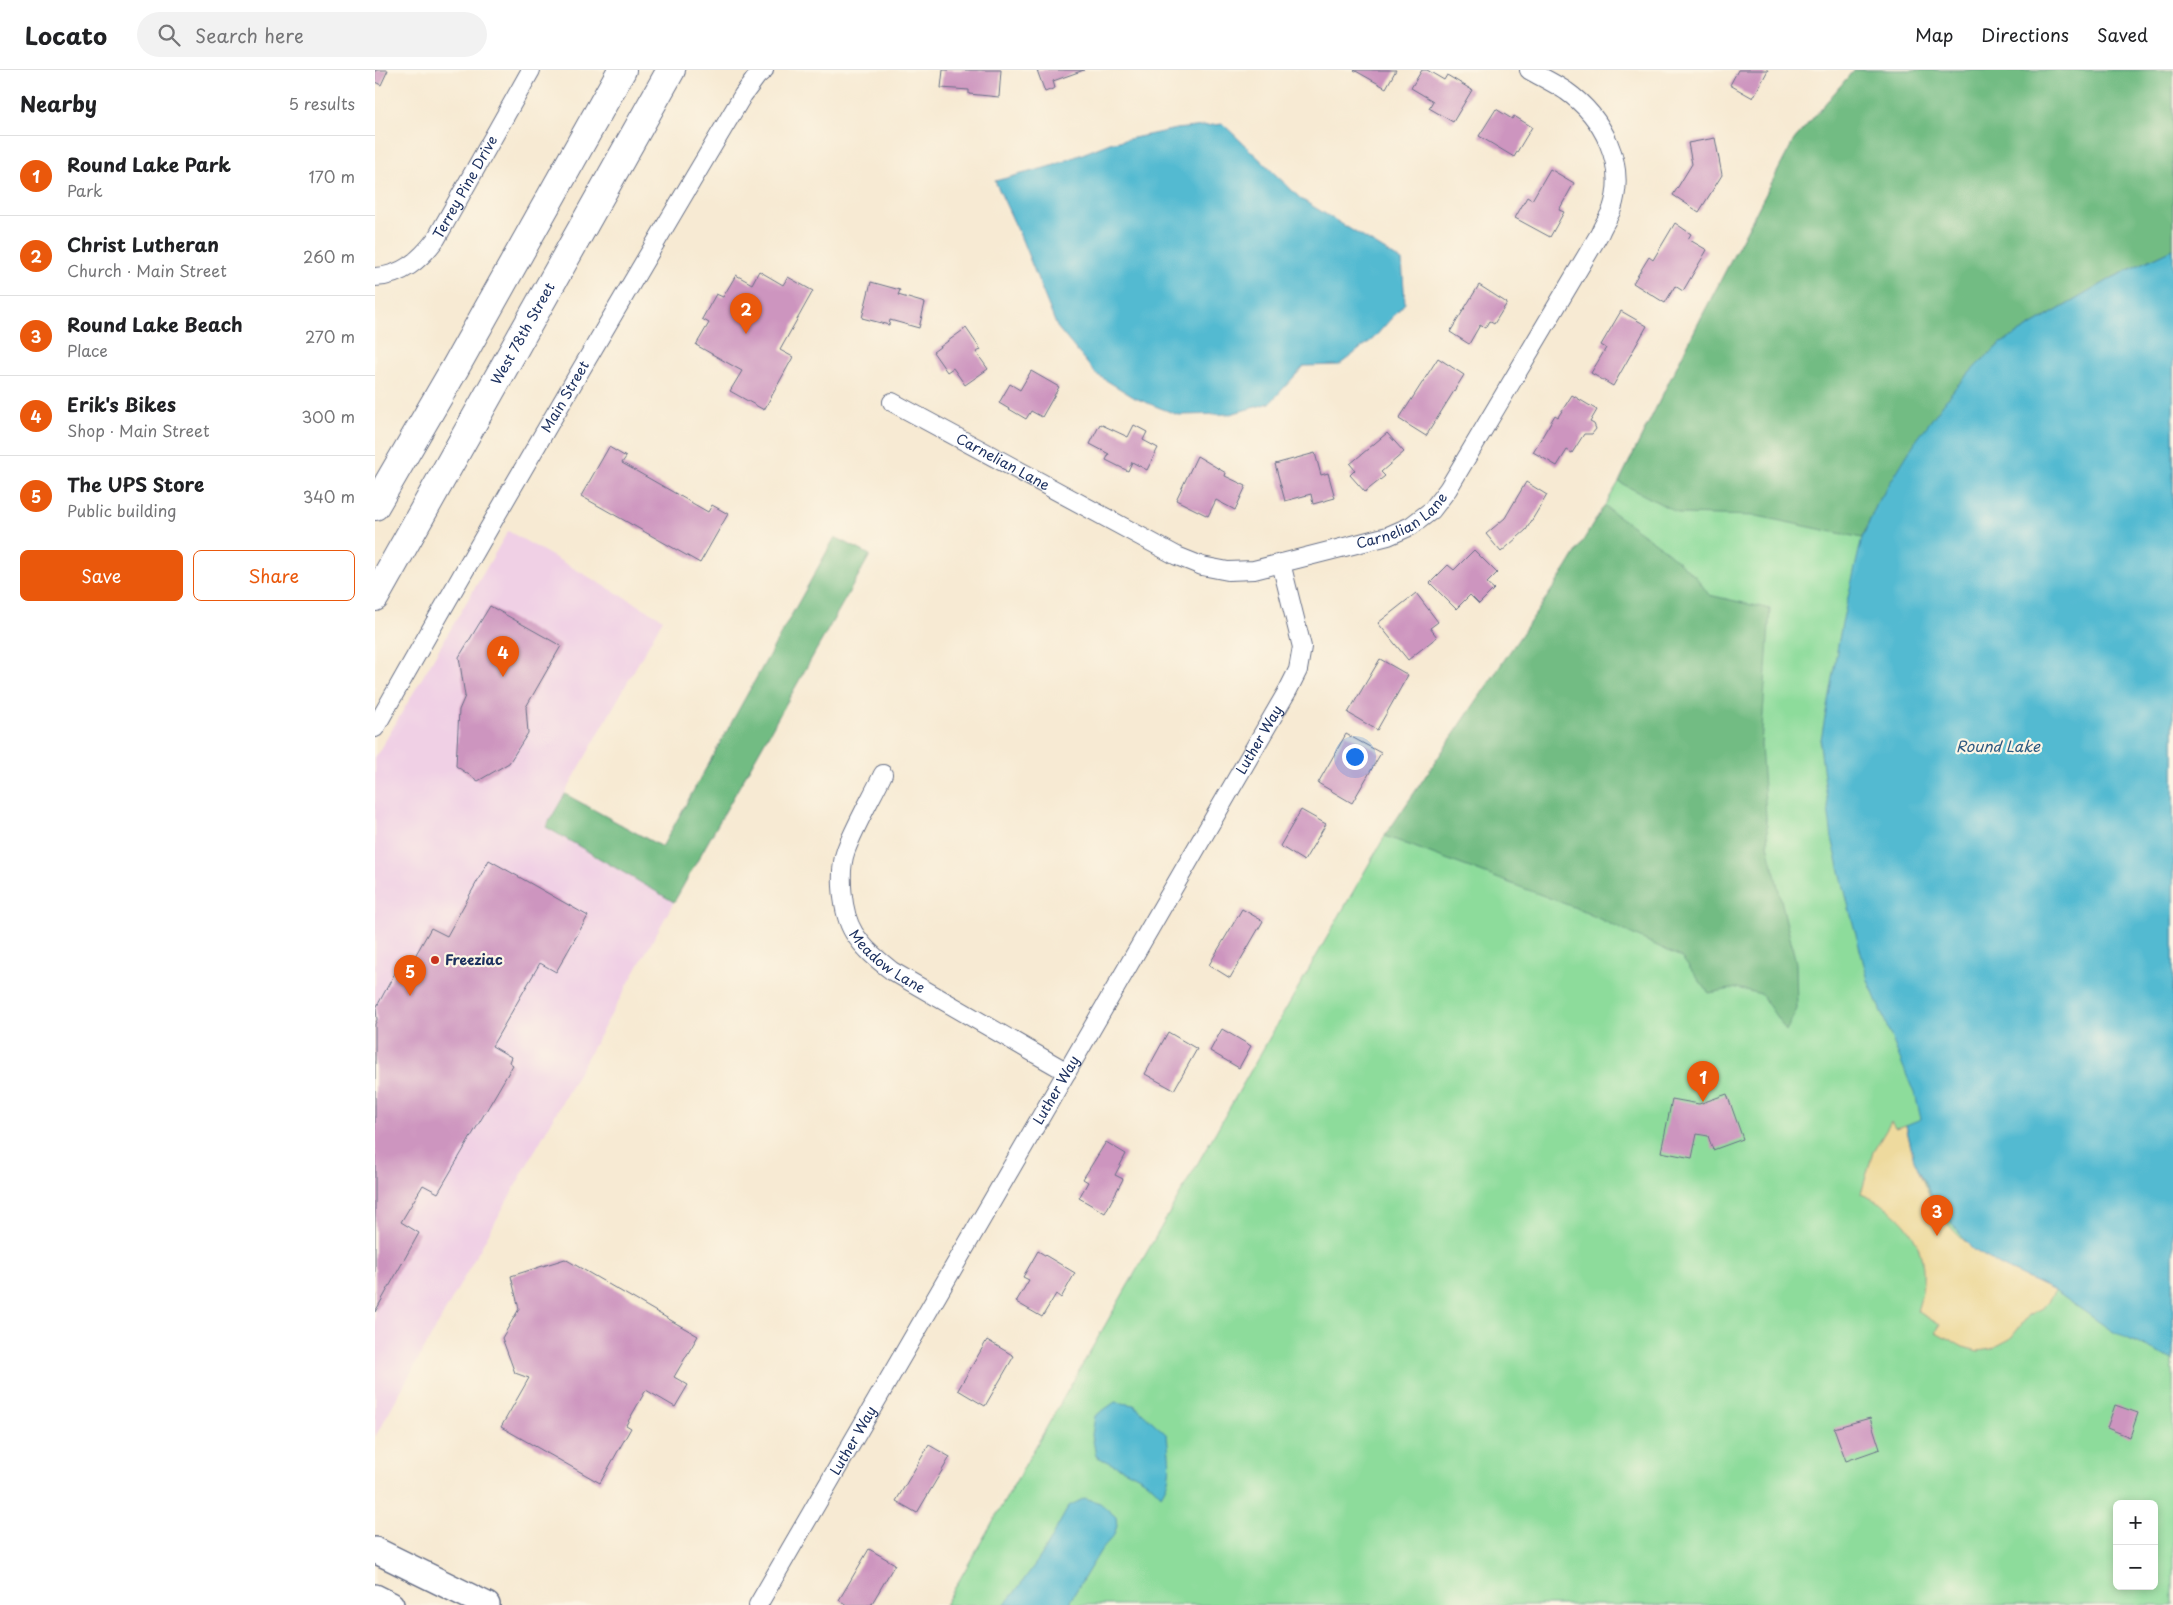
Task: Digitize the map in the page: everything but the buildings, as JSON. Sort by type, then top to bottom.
[{"type":"main road","points":[[375,506],[455,368],[622,70]]},
{"type":"main road","name":"West 78th Street","points":[[375,597],[671,70]]},
{"type":"main road","points":[[375,480],[399,438],[455,368]]},
{"type":"main road","points":[[375,1550],[487,1605]]},
{"type":"main road","points":[[375,1597],[391,1605]]},
{"type":"street","name":"Terrey Pine Drive","points":[[375,277],[384,277],[404,270],[422,257],[436,239],[531,70]]},
{"type":"street","name":"Main Street","points":[[375,728],[646,258],[743,95],[757,76],[764,70]]},
{"type":"street","name":"Carnelian Lane","points":[[892,402],[1177,556],[1202,566],[1228,571],[1254,570],[1388,536],[1411,526],[1432,510],[1448,489],[1600,233],[1612,209],[1616,182],[1613,154],[1603,130],[1586,108],[1566,91],[1529,70]]},
{"type":"street","name":"Luther Way","points":[[759,1605],[1284,698],[1298,670],[1302,647],[1281,563]]},
{"type":"street","name":"Meadow Lane","points":[[883,774],[846,852],[842,879],[845,906],[853,932],[871,953],[892,971],[1067,1072]]},
{"type":"shaded area","points":[[508,531],[663,619],[546,827],[674,902],[375,1437],[375,754],[377,755]]},
{"type":"green space","points":[[1854,70],[2173,70],[2173,1605],[945,1605],[1385,836],[1566,569],[1619,482],[1701,318],[1794,140]]},
{"type":"green space","points":[[1854,70],[2173,70],[2173,249],[2114,277],[2000,344],[1978,364],[1955,388],[1896,474],[1877,504],[1862,538],[1757,516],[1680,514],[1619,482],[1701,318],[1794,140]]},
{"type":"green space","points":[[1604,506],[1664,549],[1696,577],[1709,595],[1770,609],[1761,745],[1768,845],[1796,963],[1797,1009],[1786,1031],[1761,994],[1737,988],[1709,993],[1681,957],[1576,908],[1385,836],[1566,569]]},
{"type":"green space","points":[[835,537],[870,555],[674,902],[546,827],[565,794],[662,847]]},
{"type":"sand","points":[[1891,1122],[1895,1128],[1906,1125],[1913,1155],[1925,1186],[1950,1227],[1971,1247],[2018,1274],[2055,1291],[2043,1308],[2029,1315],[2010,1339],[1991,1349],[1978,1351],[1963,1347],[1936,1332],[1940,1325],[1917,1311],[1922,1292],[1923,1273],[1921,1256],[1915,1240],[1894,1213],[1861,1194],[1873,1152]]},
{"type":"water","points":[[1223,124],[1301,199],[1402,261],[1405,303],[1373,339],[1339,365],[1304,366],[1270,403],[1230,414],[1178,415],[1135,398],[1096,374],[1057,327],[1020,235],[995,181],[1052,166],[1110,143],[1176,129]]},
{"type":"water","name":"Round Lake","points":[[2173,249],[2173,1360],[2112,1331],[2055,1291],[2003,1267],[1972,1249],[1934,1201],[1914,1160],[1906,1125],[1921,1119],[1916,1098],[1868,980],[1849,908],[1832,838],[1820,745],[1842,623],[1862,538],[1877,504],[1915,442],[1955,388],[2000,344],[2114,277]]},
{"type":"water","points":[[1115,1402],[1134,1405],[1167,1435],[1169,1473],[1168,1481],[1161,1495],[1139,1477],[1096,1456],[1092,1435],[1095,1416]]},
{"type":"water","points":[[1085,1498],[1100,1503],[1116,1517],[1117,1526],[1114,1535],[1101,1550],[1070,1601],[1070,1605],[1004,1605],[1041,1556],[1069,1506]]},
{"type":"place","name":"Christ Lutheran","points":[[746,334]]},
{"type":"place","name":"Erik's Bikes","points":[[503,677]]},
{"type":"place","name":"Freeziac","points":[[435,960]]},
{"type":"place","name":"The UPS Store","points":[[410,996]]},
{"type":"place","name":"Round Lake Park","points":[[1703,1102]]},
{"type":"place","name":"Round Lake Beach","points":[[1937,1236]]}]
